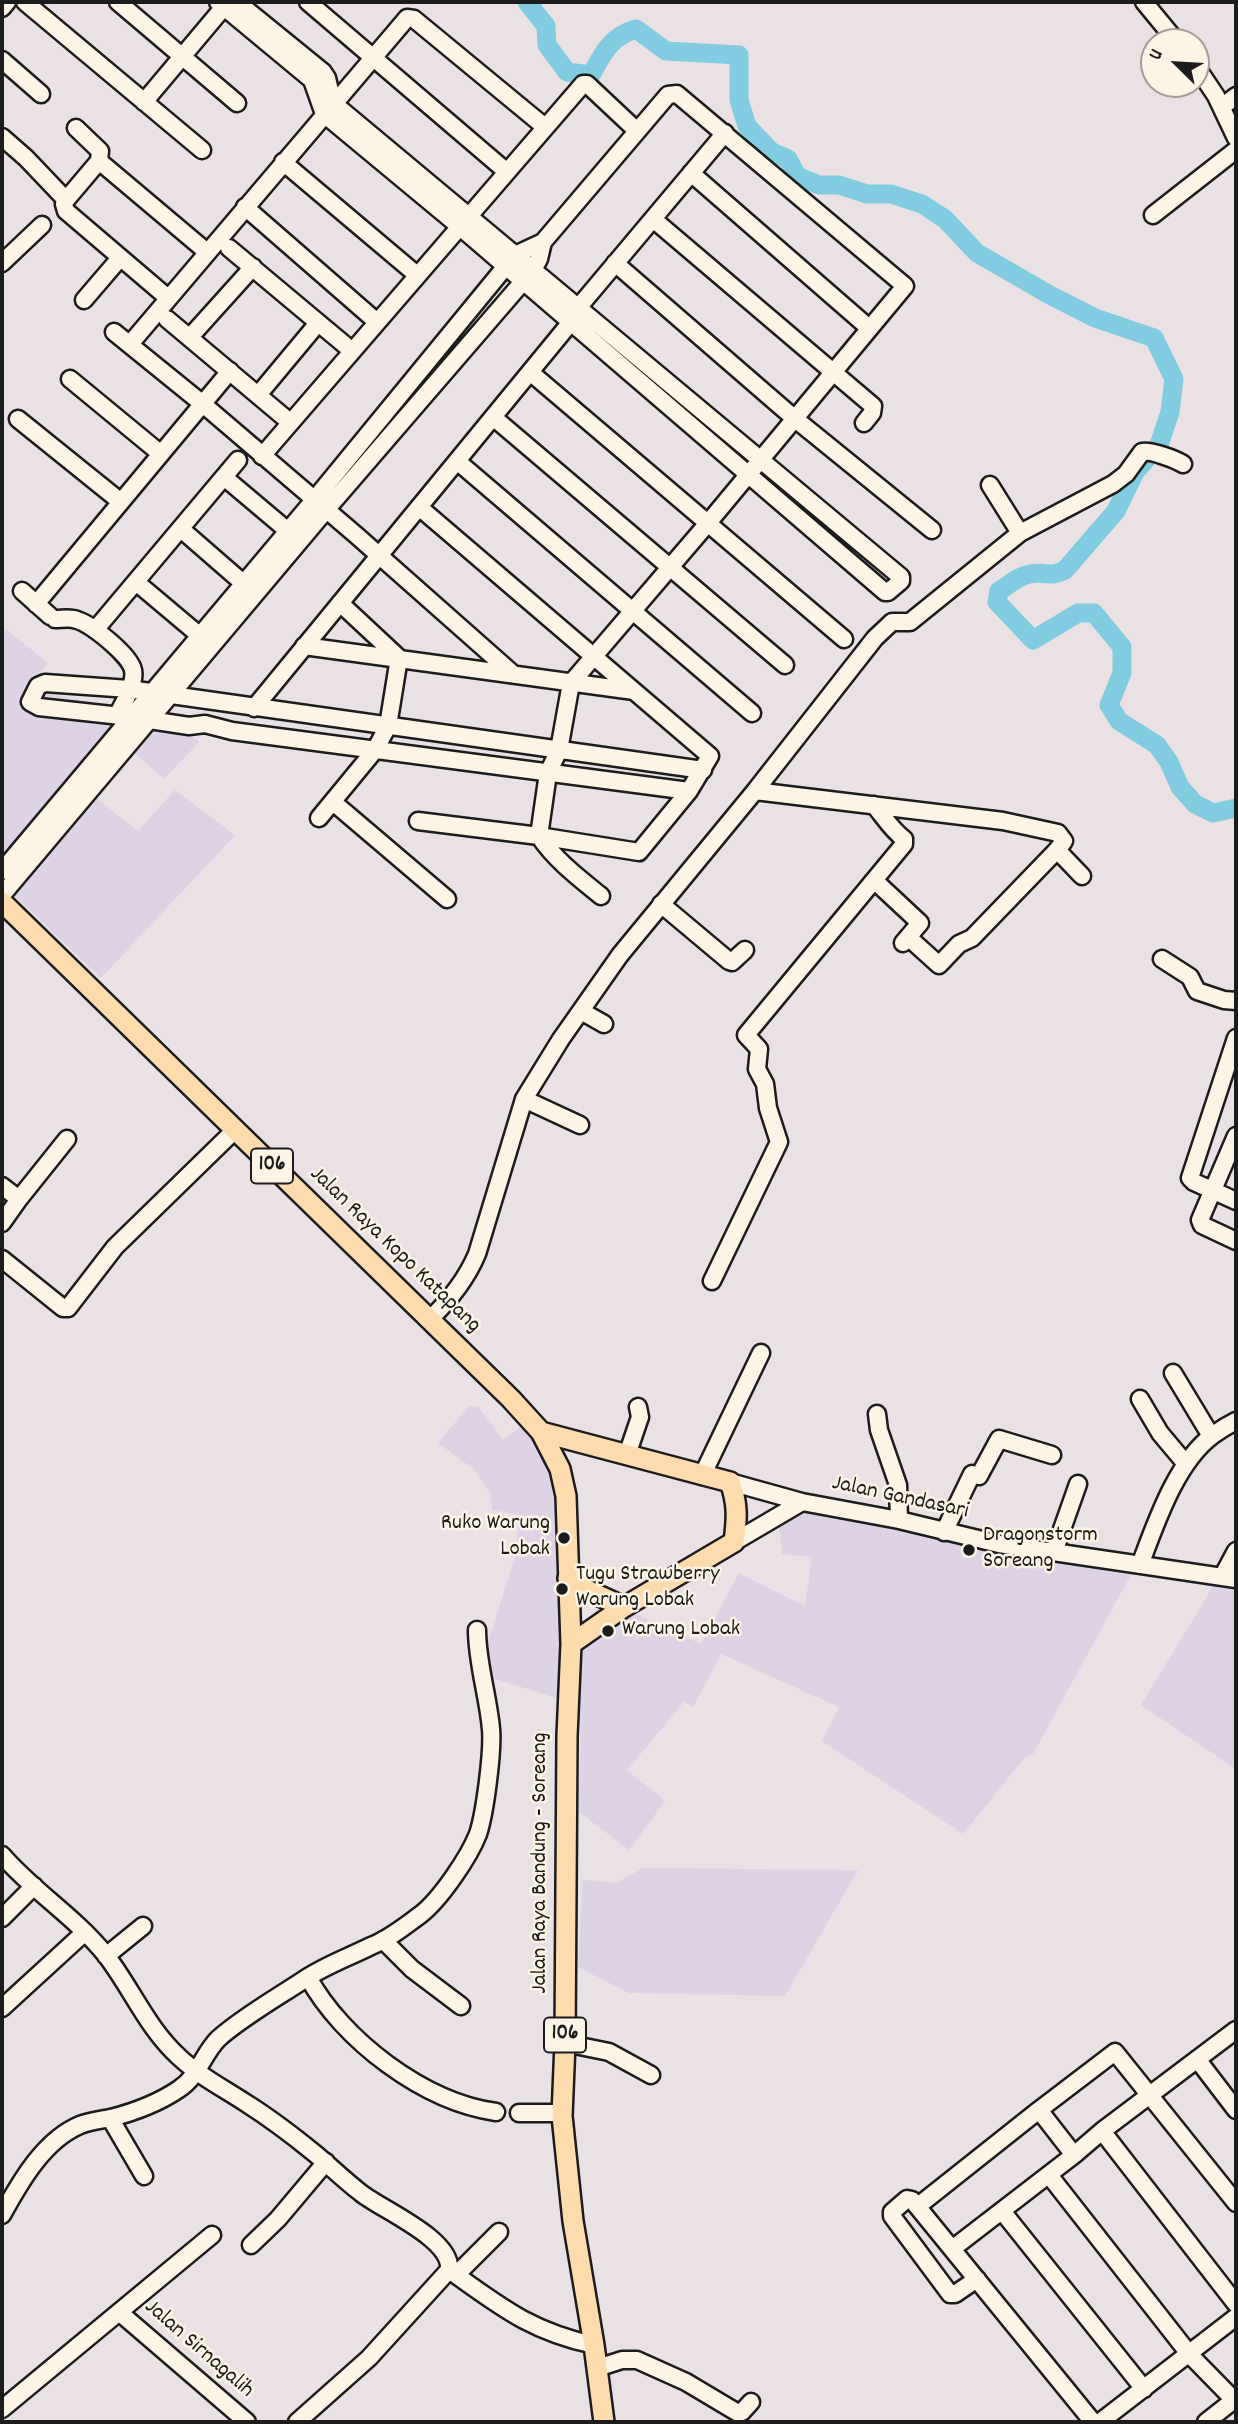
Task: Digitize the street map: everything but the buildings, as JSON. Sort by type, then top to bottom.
[{"type":"main road","name":"Jalan Raya Kopo Katapang","points":[[2,902],[511,1399],[541,1432]]},
{"type":"main road","points":[[541,1432],[730,1482],[738,1507],[733,1542],[625,1607],[571,1644]]},
{"type":"main road","name":"Jalan Raya Bandung - Soreang","points":[[541,1432],[560,1469],[566,1496],[571,1644],[567,1736],[562,2113],[573,2221],[604,2422]]},
{"type":"main road","points":[[555,1459],[559,1449],[572,1440]]},
{"type":"main road","points":[[568,1577],[591,1592],[625,1607]]},
{"type":"street","points":[[2,8],[7,2]]},
{"type":"street","points":[[26,2],[202,150]]},
{"type":"street","points":[[118,2],[237,103]]},
{"type":"street","points":[[308,2],[506,172]]},
{"type":"street","points":[[1144,2],[1165,28]]},
{"type":"street","points":[[144,102],[227,3],[312,80],[328,109],[510,260],[885,592],[901,581],[901,576],[760,460],[574,316]]},
{"type":"street","points":[[130,344],[405,20],[411,18],[545,127]]},
{"type":"street","points":[[2,60],[41,94]]},
{"type":"street","points":[[262,456],[585,83],[636,130]]},
{"type":"street","points":[[1210,88],[1236,138]]},
{"type":"street","points":[[2,895],[150,720],[510,260],[543,242],[636,130],[668,95],[673,93],[725,133],[905,286],[708,523],[571,682],[559,750],[548,773],[539,836],[562,863],[601,896]]},
{"type":"street","points":[[1222,107],[1236,96]]},
{"type":"street","points":[[76,128],[100,151],[99,161],[66,200],[64,207],[67,213],[168,298]]},
{"type":"street","points":[[254,708],[530,372],[615,263],[725,133]]},
{"type":"street","points":[[2,137],[66,200]]},
{"type":"street","points":[[1153,215],[1236,150]]},
{"type":"street","points":[[99,161],[207,252]]},
{"type":"street","points":[[283,162],[417,275]]},
{"type":"street","points":[[691,173],[869,328]]},
{"type":"street","points":[[245,207],[377,322]]},
{"type":"street","points":[[653,219],[873,406],[872,413],[864,423]]},
{"type":"street","points":[[2,263],[42,225]]},
{"type":"street","points":[[2,871],[123,716],[150,692],[288,531],[320,505],[528,276],[539,259],[543,242]]},
{"type":"street","points":[[229,248],[345,345]]},
{"type":"street","points":[[84,300],[120,258]]},
{"type":"street","points":[[615,263],[794,418],[932,530]]},
{"type":"street","points":[[190,337],[253,267]]},
{"type":"street","points":[[492,282],[509,298]]},
{"type":"street","points":[[167,318],[285,418]]},
{"type":"street","points":[[258,395],[318,323]]},
{"type":"street","points":[[114,332],[204,405],[512,673]]},
{"type":"street","points":[[36,604],[230,371]]},
{"type":"street","points":[[530,372],[845,639]]},
{"type":"street","points":[[70,379],[161,454]]},
{"type":"street","points":[[493,417],[785,665]]},
{"type":"street","points":[[18,419],[121,502]]},
{"type":"street","points":[[429,1320],[462,1284],[477,1254],[524,1100],[561,1039],[620,955],[883,630],[892,622],[910,622],[968,572],[1020,533],[1113,484],[1126,474],[1142,452],[1175,458],[1183,464]]},
{"type":"street","points":[[95,630],[238,460]]},
{"type":"street","points":[[457,461],[752,713]]},
{"type":"street","points":[[224,477],[288,531]]},
{"type":"street","points":[[990,485],[1020,533]]},
{"type":"street","points":[[418,821],[639,852],[689,791],[703,770],[709,754],[419,507]]},
{"type":"street","points":[[181,529],[243,583]]},
{"type":"street","points":[[136,582],[199,635]]},
{"type":"street","points":[[22,591],[53,618],[74,619],[95,630],[120,651],[134,668],[123,716]]},
{"type":"street","points":[[340,603],[399,658]]},
{"type":"street","points":[[304,646],[635,691]]},
{"type":"street","points":[[319,818],[375,750],[388,726],[399,658]]},
{"type":"street","points":[[689,791],[232,731],[205,724],[189,726],[39,707],[32,705],[30,699],[38,686],[45,682],[130,689],[703,770]]},
{"type":"street","points":[[755,791],[1003,821],[1054,831],[1064,841],[972,938],[959,944],[939,965],[905,940],[920,923],[875,881]]},
{"type":"street","points":[[333,802],[447,899]]},
{"type":"street","points":[[712,1281],[779,1142],[768,1108],[765,1084],[757,1069],[759,1049],[746,1035],[905,842],[889,827],[874,805]]},
{"type":"street","points":[[1056,850],[1082,876]]},
{"type":"street","points":[[661,904],[729,961],[732,962],[745,950]]},
{"type":"street","points":[[1162,959],[1190,977],[1197,990],[1236,1001]]},
{"type":"street","points":[[582,1011],[604,1024]]},
{"type":"street","points":[[1236,1038],[1190,1178],[1236,1201]]},
{"type":"street","points":[[524,1100],[580,1125]]},
{"type":"street","points":[[2,1259],[63,1308],[68,1308],[115,1247],[235,1130]]},
{"type":"street","points":[[1236,1136],[1212,1189],[1201,1223],[1236,1241]]},
{"type":"street","points":[[2,1223],[67,1139]]},
{"type":"street","points":[[2,1186],[19,1199]]},
{"type":"street","points":[[702,1476],[761,1353]]},
{"type":"street","points":[[1173,1373],[1211,1436]]},
{"type":"street","points":[[1140,1399],[1160,1433],[1186,1464]]},
{"type":"street","points":[[627,1455],[640,1416],[638,1407]]},
{"type":"street","points":[[877,1414],[878,1430],[898,1485],[899,1520]]},
{"type":"street","points":[[1140,1564],[1158,1519],[1186,1464],[1211,1436],[1236,1421]]},
{"type":"street","points":[[944,1531],[972,1474],[978,1476],[999,1439],[1052,1455]]},
{"type":"street","name":"Jalan Gandasari","points":[[730,1482],[802,1502],[899,1520],[999,1544],[1229,1578]]},
{"type":"street","points":[[1054,1552],[1078,1484]]},
{"type":"street","name":"Jalan Gandasari","points":[[733,1542],[802,1502]]},
{"type":"street","points":[[1229,1578],[1236,1551]]},
{"type":"street","points":[[2,2215],[33,2165],[61,2137],[78,2125],[112,2123],[180,2089],[200,2074],[208,2050],[220,2038],[312,1984],[349,1955],[388,1945],[432,1906],[478,1834],[482,1818],[491,1733],[478,1654],[477,1630]]},
{"type":"street","points":[[4,1861],[85,1932],[106,1956],[158,2035],[200,2074],[270,2118],[326,2162],[361,2194],[441,2247],[449,2259],[452,2272],[498,2306],[524,2322],[562,2339],[594,2345]]},
{"type":"street","points":[[2,1918],[34,1886]]},
{"type":"street","points":[[106,1956],[143,1926]]},
{"type":"street","points":[[2,2008],[85,1932]]},
{"type":"street","points":[[388,1945],[412,1969],[461,2006]]},
{"type":"street","points":[[312,1984],[360,2044],[389,2067],[463,2104],[496,2112]]},
{"type":"street","points":[[952,2249],[1049,2175],[1102,2130],[1236,2030]]},
{"type":"street","points":[[565,2043],[608,2052],[651,2075]]},
{"type":"street","points":[[918,2206],[1058,2095],[1055,2087],[1058,2082],[1106,2047],[1112,2048],[1236,2203]]},
{"type":"street","points":[[1197,2059],[1236,2110]]},
{"type":"street","points":[[1039,2110],[1074,2155]]},
{"type":"street","points":[[519,2113],[562,2113]]},
{"type":"street","points":[[112,2123],[144,2176]]},
{"type":"street","points":[[1102,2130],[1236,2304]]},
{"type":"street","points":[[251,2245],[278,2220],[326,2162]]},
{"type":"street","points":[[1049,2175],[1190,2355],[1236,2400],[1206,2422]]},
{"type":"street","points":[[977,2279],[956,2294],[950,2294],[892,2216],[892,2212],[907,2199],[918,2206],[1093,2422]]},
{"type":"street","points":[[1002,2211],[1144,2389]]},
{"type":"street","points":[[297,2422],[369,2358],[452,2272],[499,2232]]},
{"type":"street","points":[[2,2409],[212,2235]]},
{"type":"street","name":"Jalan Sirnagalih","points":[[119,2312],[247,2422]]},
{"type":"street","points":[[1100,2422],[1236,2317]]},
{"type":"street","points":[[597,2368],[634,2359],[686,2382],[737,2413],[742,2412],[751,2402]]},
{"type":"shaded area","points":[[2,626],[48,663],[26,690],[162,715],[199,742],[164,779],[136,754],[91,794],[138,831],[175,790],[235,835],[101,978],[2,887]]},
{"type":"shaded area","points":[[469,1406],[479,1407],[503,1440],[526,1423],[553,1474],[563,1574],[557,1698],[492,1678],[487,1645],[515,1557],[519,1515],[492,1510],[491,1495],[475,1470],[438,1443]]},
{"type":"shaded area","points":[[817,1507],[1133,1571],[1033,1754],[1024,1758],[963,1834],[822,1741],[839,1707],[721,1654],[693,1707],[684,1702],[627,1770],[665,1801],[629,1850],[579,1812],[581,1650],[636,1614],[701,1644],[739,1573],[805,1606],[812,1557],[782,1554],[779,1523]]},
{"type":"shaded area","points":[[1214,1585],[1236,1588],[1236,1769],[1141,1705]]},
{"type":"shaded area","points":[[643,1868],[858,1870],[785,1996],[629,1993],[578,1967],[583,1880],[617,1883]]},
{"type":"waterway","points":[[527,2],[546,26],[547,45],[567,72],[591,75],[614,41],[636,29],[666,51],[739,55],[739,100],[747,126],[772,152],[788,159],[797,176],[819,185],[839,185],[867,194],[891,194],[922,204],[945,219],[977,253],[1095,318],[1154,338],[1174,379],[1170,412],[1159,445],[1135,472],[1116,511],[1065,570],[1055,574],[1035,573],[1021,577],[999,591],[997,602],[1033,640],[1078,613],[1094,613],[1122,647],[1122,673],[1109,705],[1119,721],[1157,745],[1169,762],[1180,787],[1195,804],[1213,813],[1236,808]]},
{"type":"place","name":"Ruko Warung Lobak","points":[[564,1538]]},
{"type":"place","name":"Dragonstorm Soreang","points":[[969,1550]]},
{"type":"place","name":"Tugu Strawberry Warung Lobak","points":[[562,1589]]},
{"type":"place","name":"Warung Lobak","points":[[608,1631]]}]
